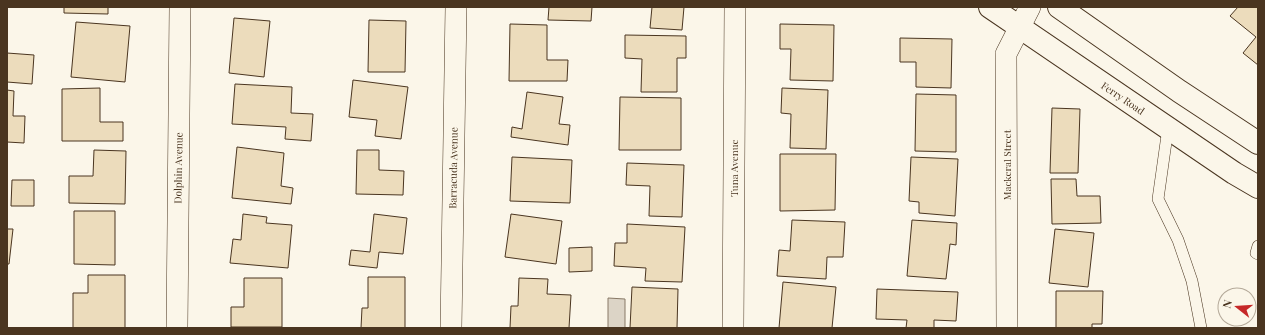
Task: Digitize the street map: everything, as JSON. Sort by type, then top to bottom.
[{"type":"main road","name":"Ferry Road","points":[[990,7],[1168,128],[1258,187]]},
{"type":"main road","points":[[1059,7],[1179,91],[1258,143]]},
{"type":"street","name":"Dolphin Avenue","points":[[177,328],[180,7]]},
{"type":"street","name":"Barracuda Avenue","points":[[451,328],[456,7]]},
{"type":"street","name":"Tuna Avenue","points":[[733,328],[735,7]]},
{"type":"street","name":"Mackeral Street","points":[[1007,328],[1006,54],[1030,7]]},
{"type":"lane","points":[[1168,128],[1158,199],[1178,240],[1192,281],[1201,328]]},
{"type":"lane","points":[[1258,246],[1256,253],[1258,254]]},
{"type":"shaded area","points":[[608,298],[625,299],[625,328],[608,328]]},
{"type":"building","points":[[64,7],[108,7],[108,14],[64,13]]},
{"type":"building","points":[[549,7],[592,7],[591,21],[548,20]]},
{"type":"building","points":[[652,7],[684,7],[682,30],[650,28]]},
{"type":"building","points":[[1238,7],[1258,7],[1258,65],[1243,53],[1256,37],[1230,16]]},
{"type":"building","points":[[234,18],[270,21],[264,77],[229,73]]},
{"type":"building","points":[[369,20],[406,21],[405,72],[368,72]]},
{"type":"building","points":[[76,22],[130,26],[125,82],[71,77]]},
{"type":"building","points":[[510,24],[547,25],[547,60],[568,60],[567,81],[509,81]]},
{"type":"building","points":[[780,24],[834,25],[833,81],[790,80],[791,49],[780,49]]},
{"type":"building","points":[[625,35],[686,36],[686,58],[677,58],[677,92],[641,92],[642,59],[625,58]]},
{"type":"building","points":[[900,38],[952,39],[951,88],[916,87],[916,62],[900,62]]},
{"type":"building","points":[[7,53],[34,55],[32,84],[7,82]]},
{"type":"building","points":[[353,80],[408,87],[401,139],[375,136],[377,120],[349,117]]},
{"type":"building","points":[[235,84],[292,87],[291,113],[313,114],[311,141],[285,139],[286,127],[232,124]]},
{"type":"building","points":[[100,88],[100,122],[123,122],[123,141],[62,141],[62,89]]},
{"type":"building","points":[[782,88],[828,90],[826,149],[790,148],[791,114],[781,113]]},
{"type":"building","points":[[7,90],[14,91],[13,116],[25,116],[24,143],[7,142]]},
{"type":"building","points":[[527,92],[563,97],[559,124],[570,125],[568,145],[511,137],[512,127],[522,129]]},
{"type":"building","points":[[916,94],[956,95],[956,152],[915,151]]},
{"type":"building","points":[[620,97],[681,98],[681,150],[619,150]]},
{"type":"building","points":[[1052,108],[1080,109],[1078,173],[1050,173]]},
{"type":"building","points":[[237,147],[284,153],[281,186],[293,188],[291,204],[232,198]]},
{"type":"building","points":[[94,150],[126,151],[125,204],[69,203],[69,176],[93,176]]},
{"type":"building","points":[[357,150],[379,150],[379,170],[404,171],[403,195],[356,194]]},
{"type":"building","points":[[780,154],[836,154],[835,210],[780,211]]},
{"type":"building","points":[[512,157],[572,160],[570,203],[510,201]]},
{"type":"building","points":[[911,157],[958,159],[955,216],[919,213],[919,202],[909,201]]},
{"type":"building","points":[[627,163],[684,165],[682,217],[649,216],[650,186],[626,185]]},
{"type":"building","points":[[1051,179],[1076,179],[1077,196],[1100,196],[1101,223],[1052,224]]},
{"type":"building","points":[[12,180],[34,180],[34,206],[11,206]]},
{"type":"building","points":[[74,211],[115,211],[115,265],[74,264]]},
{"type":"building","points":[[243,214],[267,217],[266,223],[292,225],[288,268],[230,263],[233,239],[241,240]]},
{"type":"building","points":[[374,214],[407,218],[403,254],[379,252],[377,268],[349,265],[351,250],[370,252]]},
{"type":"building","points":[[511,214],[562,221],[556,264],[505,257]]},
{"type":"building","points":[[792,220],[845,222],[843,257],[827,257],[826,279],[777,276],[779,250],[790,251]]},
{"type":"building","points":[[912,220],[957,223],[956,245],[950,244],[946,279],[907,276]]},
{"type":"building","points":[[627,224],[685,227],[682,282],[645,281],[646,268],[614,266],[615,243],[627,243]]},
{"type":"building","points":[[7,229],[13,229],[9,264],[7,264]]},
{"type":"building","points":[[1055,229],[1094,233],[1088,287],[1049,283]]},
{"type":"building","points":[[592,247],[592,271],[569,272],[569,248]]},
{"type":"building","points":[[88,275],[125,275],[125,328],[73,328],[73,293],[88,293]]},
{"type":"building","points":[[368,277],[405,277],[405,328],[361,328],[362,308],[368,308]]},
{"type":"building","points":[[244,278],[282,278],[282,327],[231,327],[231,307],[244,307]]},
{"type":"building","points":[[519,278],[548,279],[547,294],[571,295],[569,328],[510,328],[511,306],[518,306]]},
{"type":"building","points":[[783,282],[836,287],[832,328],[779,328]]},
{"type":"building","points":[[632,287],[678,289],[677,328],[630,328]]},
{"type":"building","points":[[877,289],[958,292],[956,321],[934,320],[934,328],[906,328],[907,320],[876,319]]},
{"type":"building","points":[[1056,291],[1103,291],[1102,324],[1092,324],[1092,328],[1056,328]]}]
